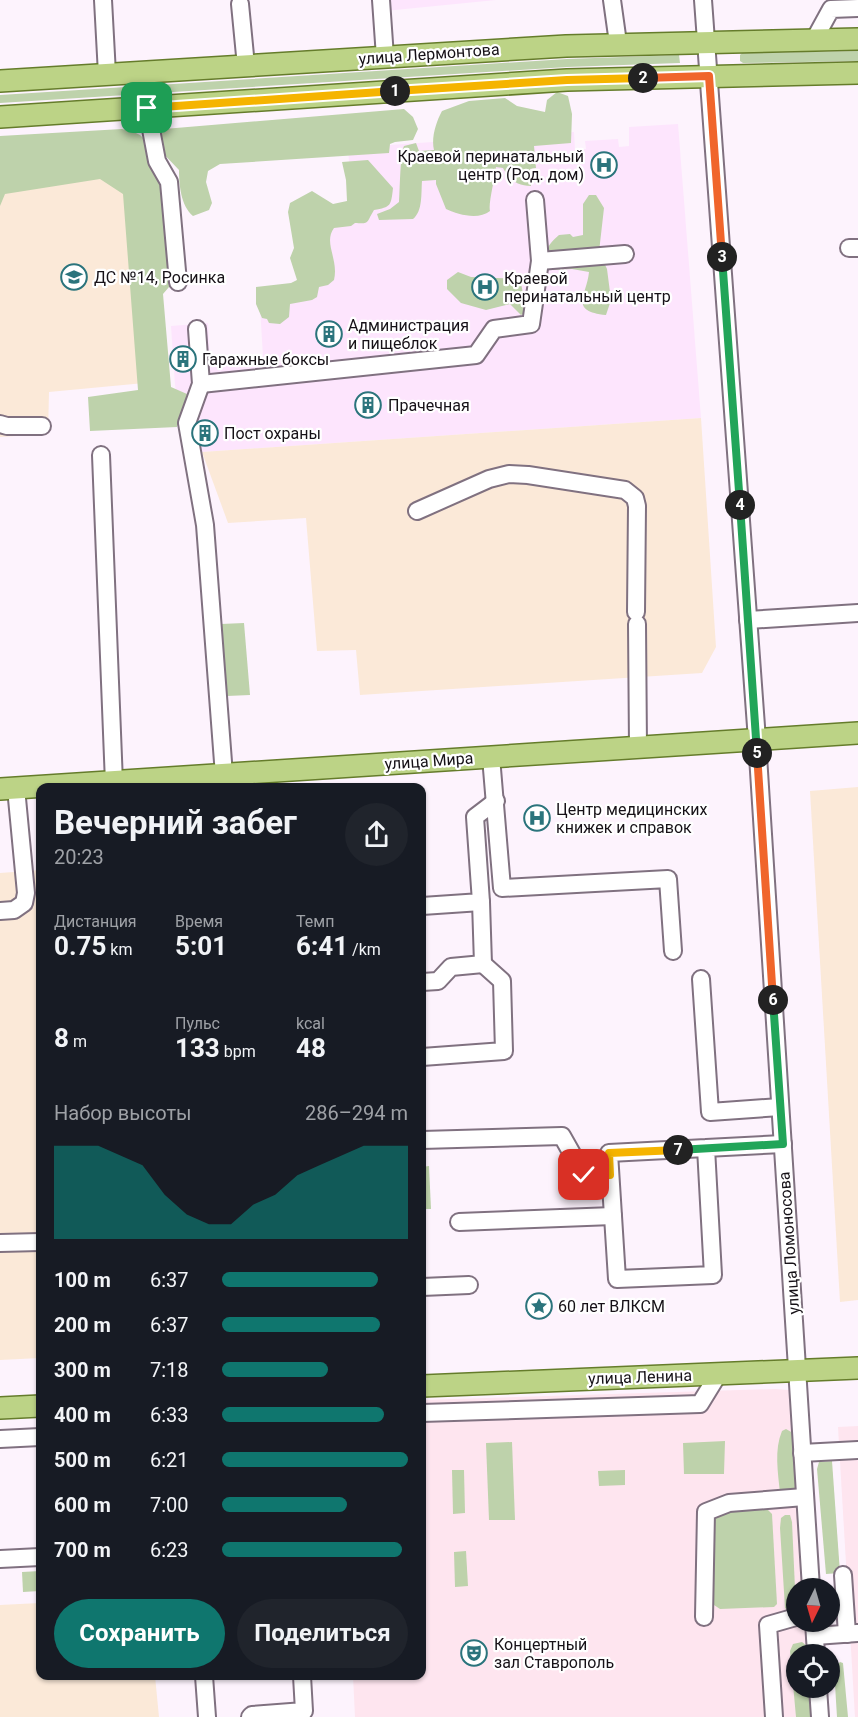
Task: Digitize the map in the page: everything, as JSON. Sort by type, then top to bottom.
[{"type":"main road","name":"улица Лермонтова","points":[[0,81],[618,43],[858,39]]},
{"type":"main road","points":[[0,117],[567,80],[858,73]]},
{"type":"main road","name":"улица Мира","points":[[114,783],[858,734]]},
{"type":"main road","name":"улица Мира","points":[[8,789],[36,787]]},
{"type":"main road","name":"улица Ленина","points":[[426,1386],[858,1368]]},
{"type":"main road","points":[[0,1408],[36,1406]]},
{"type":"street","points":[[103,0],[107,74]]},
{"type":"street","points":[[381,0],[385,57]]},
{"type":"street","points":[[612,0],[618,43]]},
{"type":"street","name":"улица Ломоносова","points":[[703,0],[757,740],[810,1578]]},
{"type":"street","points":[[240,4],[246,66]]},
{"type":"street","points":[[814,40],[831,4],[858,8]]},
{"type":"street","points":[[147,108],[157,161],[169,182],[178,282]]},
{"type":"street","points":[[201,384],[476,355],[494,329],[531,324],[540,261],[535,200]]},
{"type":"street","points":[[540,261],[624,254]]},
{"type":"street","points":[[197,329],[201,384],[187,423],[205,525],[224,775]]},
{"type":"street","points":[[0,424],[42,426]]},
{"type":"street","points":[[101,455],[114,783]]},
{"type":"street","points":[[417,511],[489,479],[509,474],[528,474],[625,490],[634,496],[637,506],[638,747]]},
{"type":"street","points":[[748,620],[858,613]]},
{"type":"street","points":[[491,757],[502,888],[668,879],[673,951]]},
{"type":"street","points":[[0,911],[14,910],[24,903],[26,893],[8,789]]},
{"type":"street","points":[[426,1057],[504,1051],[502,981],[483,964],[475,817],[496,801]]},
{"type":"street","points":[[426,906],[481,902]]},
{"type":"street","points":[[426,982],[438,981],[451,967],[483,964]]},
{"type":"street","points":[[701,979],[710,1112],[780,1107]]},
{"type":"street","points":[[426,1140],[561,1136],[584,1175],[610,1175]]},
{"type":"street","points":[[705,1148],[712,1275],[617,1279],[609,1153],[705,1148],[783,1144]]},
{"type":"street","points":[[459,1222],[613,1216]]},
{"type":"street","points":[[0,1244],[36,1242]]},
{"type":"street","points":[[426,1287],[469,1284]]},
{"type":"street","points":[[426,1413],[700,1404],[719,1373]]},
{"type":"street","points":[[0,1439],[36,1437]]},
{"type":"street","points":[[802,1453],[858,1450]]},
{"type":"street","points":[[704,1617],[706,1512],[729,1503],[804,1497]]},
{"type":"street","points":[[0,1559],[36,1557]]},
{"type":"street","points":[[843,1575],[852,1634]]},
{"type":"street","points":[[774,1717],[768,1625],[786,1620]]},
{"type":"street","points":[[204,1680],[207,1717]]},
{"type":"street","points":[[250,1717],[304,1711],[302,1680]]},
{"type":"street","points":[[819,1698],[820,1717]]},
{"type":"shaded area","points":[[384,0],[496,0],[385,11]]},
{"type":"shaded area","name":"Краевой перинатальный центр","points":[[678,124],[701,418],[202,452],[193,427],[182,428],[175,385],[171,326],[208,323],[210,360],[263,357],[259,290],[300,285],[307,225],[353,215],[348,148],[574,132],[575,150],[586,149],[585,141],[618,139],[619,147],[629,146],[629,127]]},
{"type":"shaded area","name":"ДС №14, Росинка","points":[[141,165],[155,382],[49,392],[48,434],[0,437],[0,173]]},
{"type":"shaded area","points":[[701,418],[716,647],[702,673],[360,695],[356,650],[317,651],[306,518],[228,523],[202,452]]},
{"type":"shaded area","points":[[858,787],[858,1300],[840,1302],[810,791]]},
{"type":"shaded area","points":[[36,870],[36,1358],[0,1360],[0,873]]},
{"type":"shaded area","points":[[775,1389],[789,1390],[795,1397],[806,1578],[786,1578],[786,1632],[810,1632],[810,1644],[786,1644],[786,1698],[814,1698],[815,1717],[355,1717],[353,1680],[426,1680],[426,1400]]},
{"type":"shaded area","points":[[858,1426],[858,1717],[855,1717],[838,1427]]},
{"type":"shaded area","points":[[36,1603],[36,1680],[155,1680],[159,1717],[0,1717],[0,1605]]},
{"type":"green space","points":[[858,51],[858,61],[743,63],[740,61],[742,53]]},
{"type":"green space","points":[[679,55],[680,63],[567,67],[0,103],[0,95],[567,59]]},
{"type":"green space","points":[[557,92],[568,96],[572,114],[571,143],[534,146],[536,168],[530,169],[531,186],[514,182],[503,168],[496,167],[490,211],[474,216],[462,215],[446,209],[436,180],[422,181],[420,207],[413,219],[379,220],[377,214],[390,209],[399,202],[404,146],[416,143],[419,151],[434,150],[435,130],[442,111],[469,101],[505,98],[517,106],[545,112],[547,100]]},
{"type":"green space","points":[[404,109],[413,117],[418,129],[413,140],[390,144],[389,153],[220,164],[208,171],[206,182],[212,203],[209,210],[193,216],[183,201],[179,170],[157,147],[157,137],[164,129]]},
{"type":"green space","points":[[122,129],[140,135],[150,147],[162,184],[167,229],[169,287],[163,294],[171,387],[187,394],[177,427],[90,431],[88,397],[138,390],[123,194],[100,179],[5,194],[0,206],[0,136]]},
{"type":"green space","points":[[368,160],[393,188],[389,205],[374,210],[365,223],[334,228],[330,246],[335,265],[334,280],[328,285],[319,287],[317,297],[312,300],[290,304],[289,317],[280,324],[269,323],[267,319],[262,318],[256,304],[256,287],[291,283],[297,280],[290,258],[294,248],[288,212],[290,203],[312,191],[333,204],[347,201],[342,162]]},
{"type":"green space","points":[[589,195],[596,195],[604,208],[599,252],[607,269],[611,300],[606,315],[594,313],[583,306],[583,295],[589,272],[572,269],[550,270],[547,259],[548,247],[559,235],[570,234],[573,237],[583,235],[583,204]]},
{"type":"green space","points":[[458,272],[471,277],[520,279],[527,312],[521,315],[510,304],[486,310],[461,303],[447,289],[447,280]]},
{"type":"green space","points":[[244,623],[250,695],[227,696],[221,624]]},
{"type":"green space","points":[[426,1166],[429,1166],[431,1209],[426,1209]]},
{"type":"green space","points":[[786,1429],[793,1433],[797,1485],[795,1494],[780,1493],[778,1446],[782,1431]]},
{"type":"green space","points":[[725,1441],[724,1474],[684,1474],[683,1443]]},
{"type":"green space","points":[[512,1442],[515,1520],[489,1520],[486,1443]]},
{"type":"green space","points":[[832,1461],[840,1573],[826,1574],[817,1469],[819,1462]]},
{"type":"green space","points":[[452,1470],[464,1470],[465,1513],[453,1514]]},
{"type":"green space","points":[[625,1470],[625,1485],[599,1486],[598,1471]]},
{"type":"green space","points":[[750,1508],[767,1509],[772,1514],[777,1604],[774,1607],[720,1609],[714,1605],[709,1531],[713,1516],[719,1512]]},
{"type":"green space","points":[[790,1515],[792,1522],[795,1578],[786,1578],[786,1609],[780,1528],[781,1518]]},
{"type":"green space","points":[[466,1551],[468,1586],[455,1587],[454,1552]]},
{"type":"green space","points":[[36,1571],[36,1591],[23,1592],[22,1572]]},
{"type":"green space","points":[[840,1662],[843,1663],[848,1717],[837,1717],[836,1698],[840,1698]]},
{"type":"green space","points":[[794,1698],[810,1698],[811,1717],[796,1717]]},
{"type":"place","name":"Краевой перинатальный центр (Род. дом)","points":[[604,165]]},
{"type":"place","name":"ДС №14, Росинка","points":[[74,277]]},
{"type":"place","name":"Краевой перинатальный центр","points":[[485,287]]},
{"type":"place","name":"Администрация и пищеблок","points":[[329,334]]},
{"type":"place","name":"Гаражные боксы","points":[[183,359]]},
{"type":"place","name":"Прачечная","points":[[368,405]]},
{"type":"place","name":"Пост охраны","points":[[205,433]]},
{"type":"place","name":"Центр медицинских книжек и справок","points":[[537,818]]},
{"type":"place","name":"60 лет ВЛКСМ","points":[[539,1306]]},
{"type":"place","name":"Концертный зал Ставрополь","points":[[474,1653]]},
{"type":"route","points":[[147,108],[567,80],[709,76],[757,740],[783,1144],[609,1153],[610,1175],[584,1175]]}]
